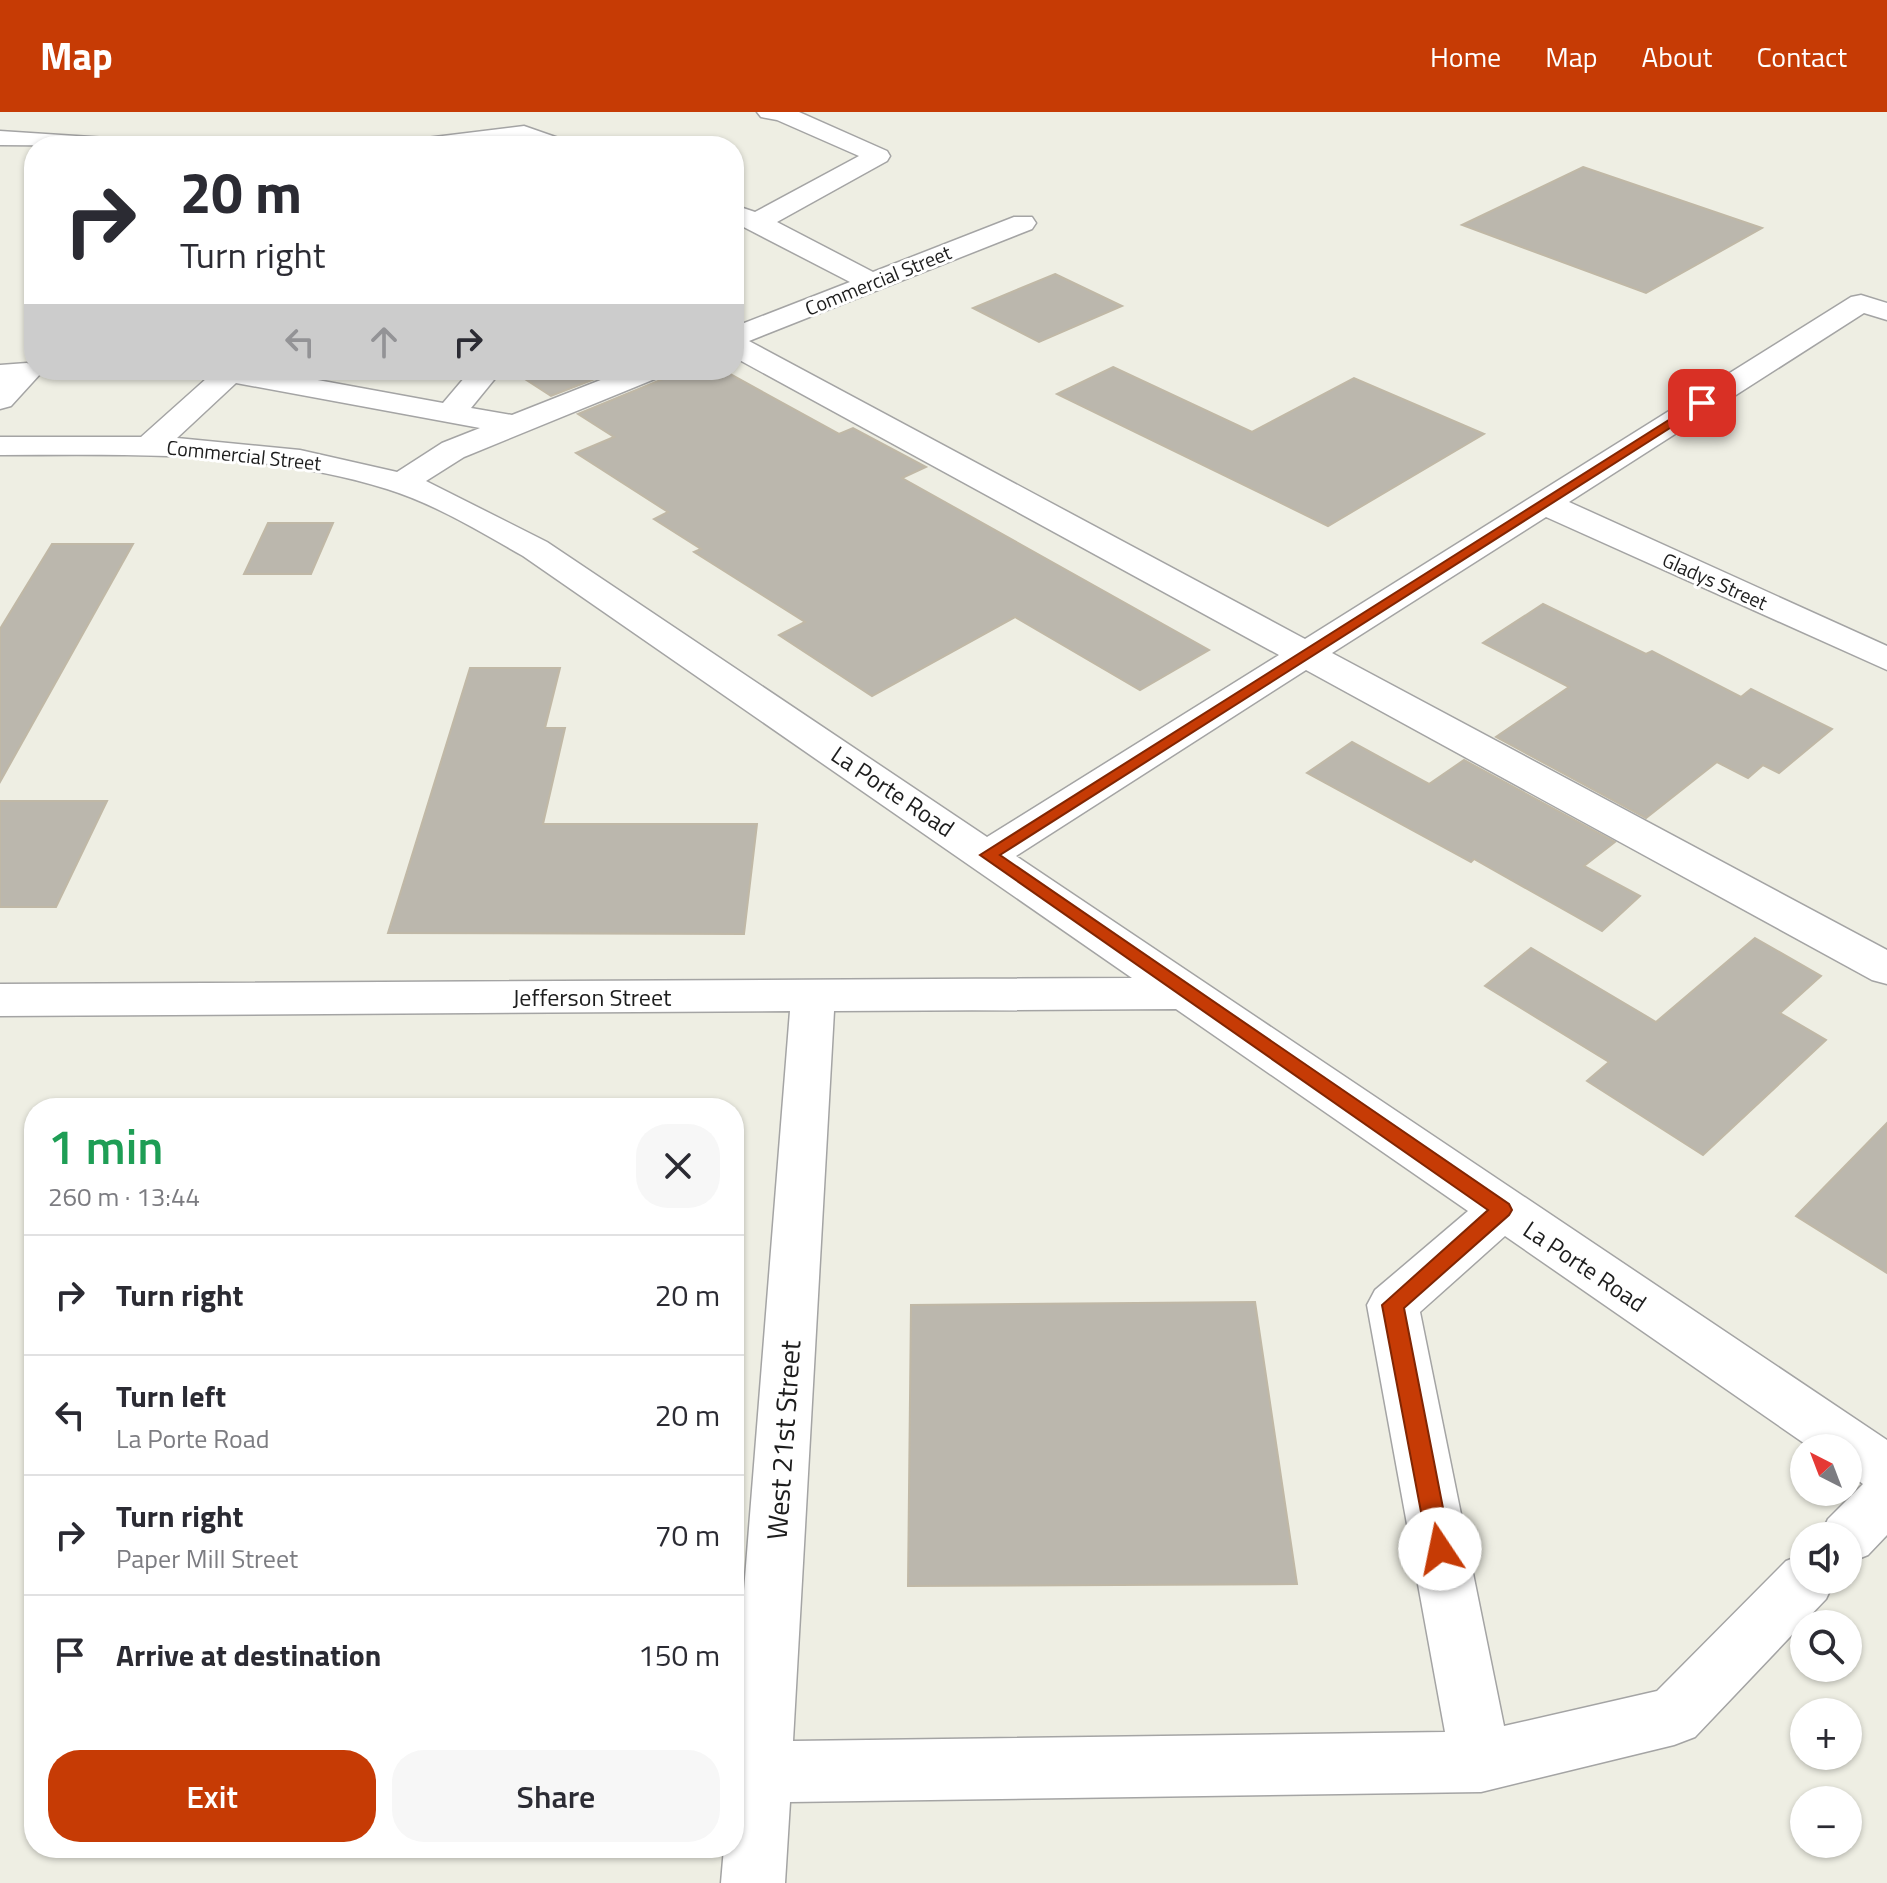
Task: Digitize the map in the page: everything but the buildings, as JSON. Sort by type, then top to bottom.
[{"type":"street","points":[[746,218],[878,156],[782,113],[769,112]]},
{"type":"street","points":[[500,136],[524,133],[557,117]]},
{"type":"street","points":[[524,133],[532,136]]},
{"type":"street","points":[[0,138],[24,140]]},
{"type":"street","points":[[746,218],[873,283]]},
{"type":"street","name":"Commercial Street","points":[[744,333],[1023,223]]},
{"type":"street","points":[[988,855],[1543,503],[1874,307]]},
{"type":"street","points":[[744,350],[1887,969]]},
{"type":"street","points":[[0,400],[20,372]]},
{"type":"street","points":[[150,446],[215,380]]},
{"type":"street","points":[[272,380],[515,425]]},
{"type":"street","points":[[450,413],[478,380]]},
{"type":"street","points":[[401,483],[453,450],[627,380]]},
{"type":"street","name":"Commercial Street","points":[[0,446],[195,446],[284,455],[401,483]]},
{"type":"street","name":"La Porte Road","points":[[401,483],[470,512],[535,549],[1887,1470]]},
{"type":"street","name":"Gladys Street","points":[[1543,503],[1887,659]]},
{"type":"street","name":"Jefferson Street","points":[[0,1000],[1184,993]]},
{"type":"street","name":"West 21st Street","points":[[753,1883],[813,996]]},
{"type":"street","points":[[1481,1762],[1393,1305],[1502,1210]]},
{"type":"street","points":[[1862,1522],[1887,1496]]},
{"type":"street","points":[[761,1772],[1481,1762],[1674,1716],[1792,1594]]},
{"type":"route","points":[[1440,1549],[1393,1305],[1502,1210],[988,855],[1702,403]]}]
